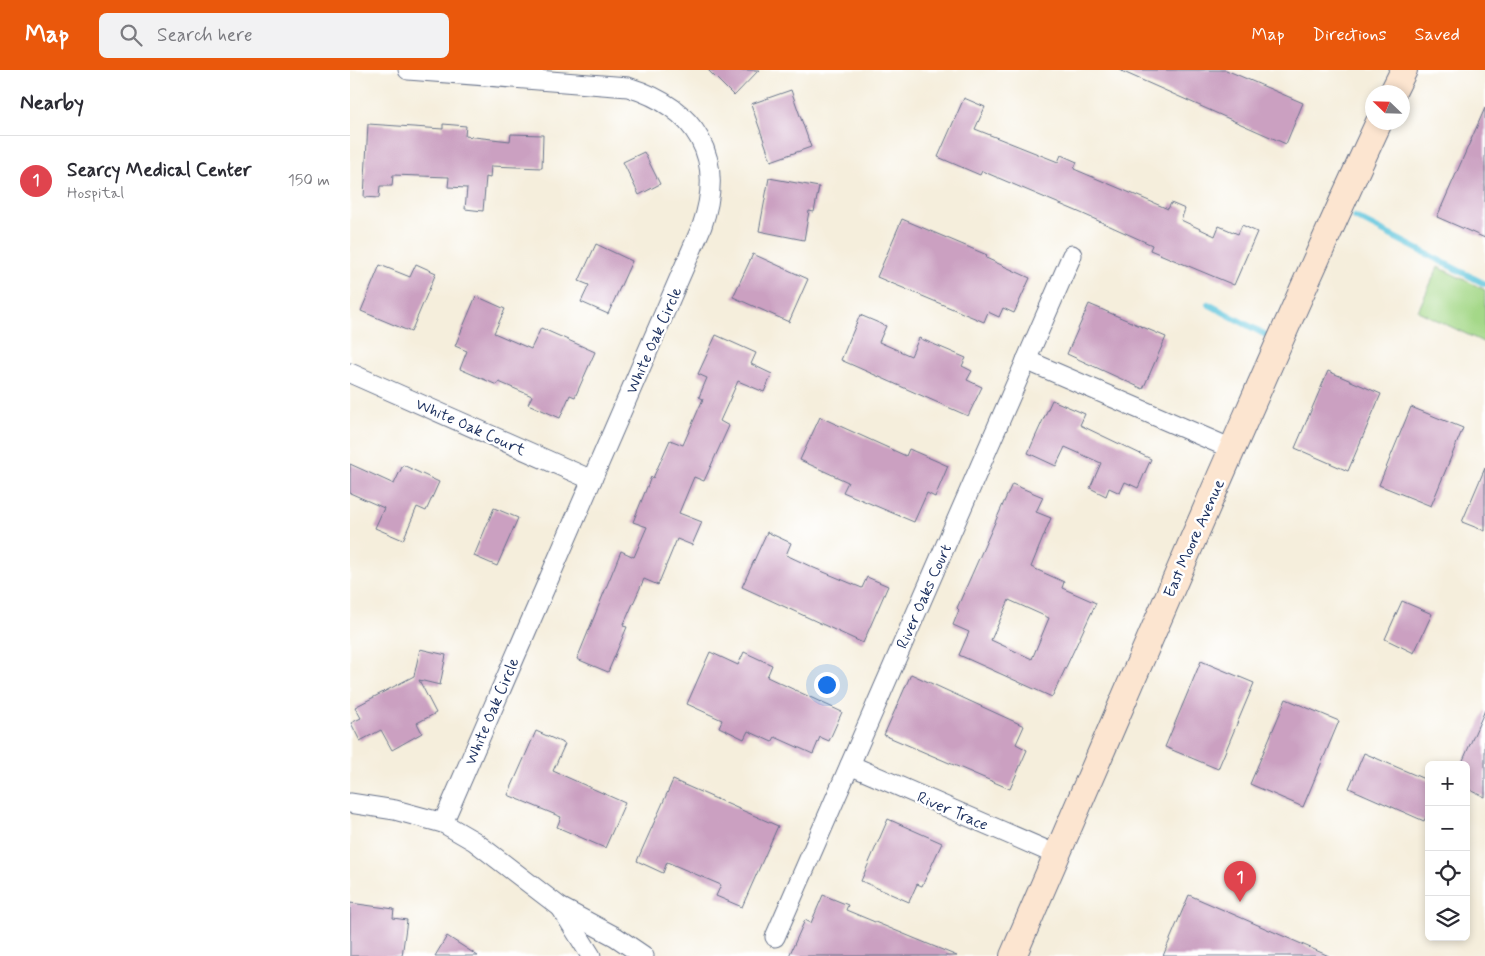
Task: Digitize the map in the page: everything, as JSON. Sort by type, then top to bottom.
[{"type":"street","name":"White Oak Circle","points":[[408,70],[628,87],[648,93],[681,113],[693,126],[705,146],[710,166],[711,189],[706,217],[442,824]]},
{"type":"street","points":[[1396,85],[1404,70]]},
{"type":"street","name":"East Moore Avenue","points":[[1013,956],[1164,603],[1310,271],[1375,130]]},
{"type":"street","name":"River Oaks Court","points":[[774,937],[1072,255]]},
{"type":"street","points":[[1026,360],[1232,449]]},
{"type":"street","name":"White Oak Court","points":[[350,373],[592,480]]},
{"type":"street","name":"River Trace","points":[[850,765],[1057,855]]},
{"type":"street","points":[[350,802],[395,810],[442,824],[474,842],[560,907],[616,937],[644,956]]},
{"type":"street","points":[[560,907],[591,956]]},
{"type":"green space","points":[[1438,267],[1485,290],[1485,343],[1418,311]]},
{"type":"building","points":[[708,70],[759,70],[734,96]]},
{"type":"building","points":[[1119,70],[1226,70],[1303,103],[1286,144]]},
{"type":"building","points":[[791,90],[811,147],[771,161],[751,104]]},
{"type":"building","points":[[964,98],[985,107],[975,129],[1058,162],[1061,155],[1077,162],[1074,169],[1168,209],[1171,203],[1185,209],[1181,220],[1215,236],[1219,226],[1238,234],[1242,225],[1257,232],[1234,285],[1150,250],[1152,245],[1081,213],[982,171],[980,175],[938,157]]},
{"type":"building","points":[[1485,108],[1485,238],[1437,217]]},
{"type":"building","points":[[368,124],[443,129],[443,124],[466,126],[465,136],[510,141],[511,134],[543,135],[542,168],[491,166],[490,178],[486,177],[483,211],[465,209],[467,188],[448,187],[449,177],[393,175],[392,186],[380,186],[379,198],[364,197]]},
{"type":"building","points":[[644,152],[660,184],[639,195],[623,162]]},
{"type":"building","points":[[769,178],[819,187],[814,212],[809,211],[804,240],[759,231]]},
{"type":"building","points":[[902,219],[987,255],[986,258],[1030,278],[1014,313],[1003,308],[999,317],[988,312],[984,322],[877,277]]},
{"type":"building","points":[[596,244],[632,261],[608,314],[581,302],[589,285],[579,281]]},
{"type":"building","points":[[753,254],[808,279],[789,322],[733,297]]},
{"type":"building","points":[[416,264],[436,273],[411,332],[361,311],[380,265],[410,277]]},
{"type":"building","points":[[476,296],[505,309],[494,333],[531,349],[541,328],[595,352],[575,397],[570,395],[560,418],[528,404],[532,396],[499,382],[497,385],[460,369],[467,351],[455,346]]},
{"type":"building","points":[[1089,304],[1166,337],[1143,389],[1067,354]]},
{"type":"building","points":[[860,315],[886,326],[879,342],[911,356],[919,338],[966,358],[962,366],[972,371],[967,380],[982,387],[968,416],[841,360]]},
{"type":"building","points":[[716,335],[756,353],[751,364],[772,374],[764,392],[738,381],[720,421],[729,426],[704,481],[694,477],[679,513],[702,522],[692,545],[677,539],[658,585],[644,579],[623,626],[627,627],[608,672],[577,659],[621,551],[634,557],[647,527],[633,522],[651,477],[653,478],[670,440],[683,445],[703,399],[699,397],[707,378],[698,374]]},
{"type":"building","points":[[1328,371],[1381,394],[1348,471],[1295,448]]},
{"type":"building","points":[[1052,400],[1085,414],[1080,425],[1151,459],[1138,488],[1125,482],[1120,493],[1109,488],[1106,496],[1090,488],[1101,463],[1065,447],[1056,466],[1028,453]]},
{"type":"building","points":[[1411,407],[1463,428],[1431,506],[1379,485]]},
{"type":"building","points":[[820,417],[906,456],[909,449],[948,466],[935,497],[927,493],[914,522],[843,492],[848,482],[800,460]]},
{"type":"building","points":[[350,464],[394,484],[403,465],[439,482],[426,511],[417,507],[403,540],[375,528],[384,508],[350,493]]},
{"type":"building","points":[[1485,468],[1485,531],[1462,522]]},
{"type":"building","points":[[1012,484],[1043,497],[1036,512],[1051,518],[1031,567],[1064,582],[1062,588],[1096,603],[1052,697],[959,655],[969,632],[953,625],[959,610],[957,608]],"holes":[[[1009,600],[1049,618],[1032,659],[991,640]]]},
{"type":"building","points":[[494,508],[518,518],[497,566],[474,556]]},
{"type":"building","points":[[767,532],[791,543],[786,555],[814,568],[862,588],[867,577],[888,586],[863,643],[742,587]]},
{"type":"building","points":[[1402,601],[1432,614],[1414,653],[1385,639]]},
{"type":"building","points":[[420,649],[446,655],[440,685],[419,680],[436,713],[417,723],[422,733],[392,750],[381,730],[360,741],[351,723],[361,718],[355,707],[414,676]]},
{"type":"building","points":[[710,652],[738,665],[744,652],[772,665],[767,677],[842,712],[829,741],[820,737],[813,754],[775,737],[772,742],[748,731],[744,739],[719,727],[722,720],[687,704]]},
{"type":"building","points":[[1201,661],[1254,683],[1218,769],[1165,747]]},
{"type":"building","points":[[911,674],[1024,726],[1016,744],[1027,750],[1010,789],[884,735]]},
{"type":"building","points":[[1286,699],[1339,721],[1303,807],[1250,784]]},
{"type":"building","points":[[1485,710],[1485,797],[1470,790],[1470,761],[1463,761]]},
{"type":"building","points":[[536,731],[565,744],[553,771],[625,803],[605,848],[557,827],[561,817],[508,795]]},
{"type":"building","points":[[1364,753],[1425,779],[1425,819],[1424,821],[1349,788]]},
{"type":"building","points":[[673,780],[778,826],[742,907],[716,896],[721,885],[667,862],[663,873],[637,861]]},
{"type":"building","points":[[888,819],[942,843],[922,886],[917,884],[909,902],[861,881]]},
{"type":"building","points":[[823,895],[848,905],[846,910],[957,956],[789,956],[805,920],[811,923]]},
{"type":"building","points":[[1189,895],[1329,956],[1163,956]]},
{"type":"building","points":[[350,903],[394,909],[393,918],[407,920],[402,956],[350,956]]},
{"type":"building","points":[[447,936],[478,956],[435,956]]},
{"type":"waterway","points":[[1355,217],[1485,284]]},
{"type":"waterway","points":[[1208,304],[1266,335]]},
{"type":"place","name":"Searcy Medical Center","points":[[1240,902]]}]
